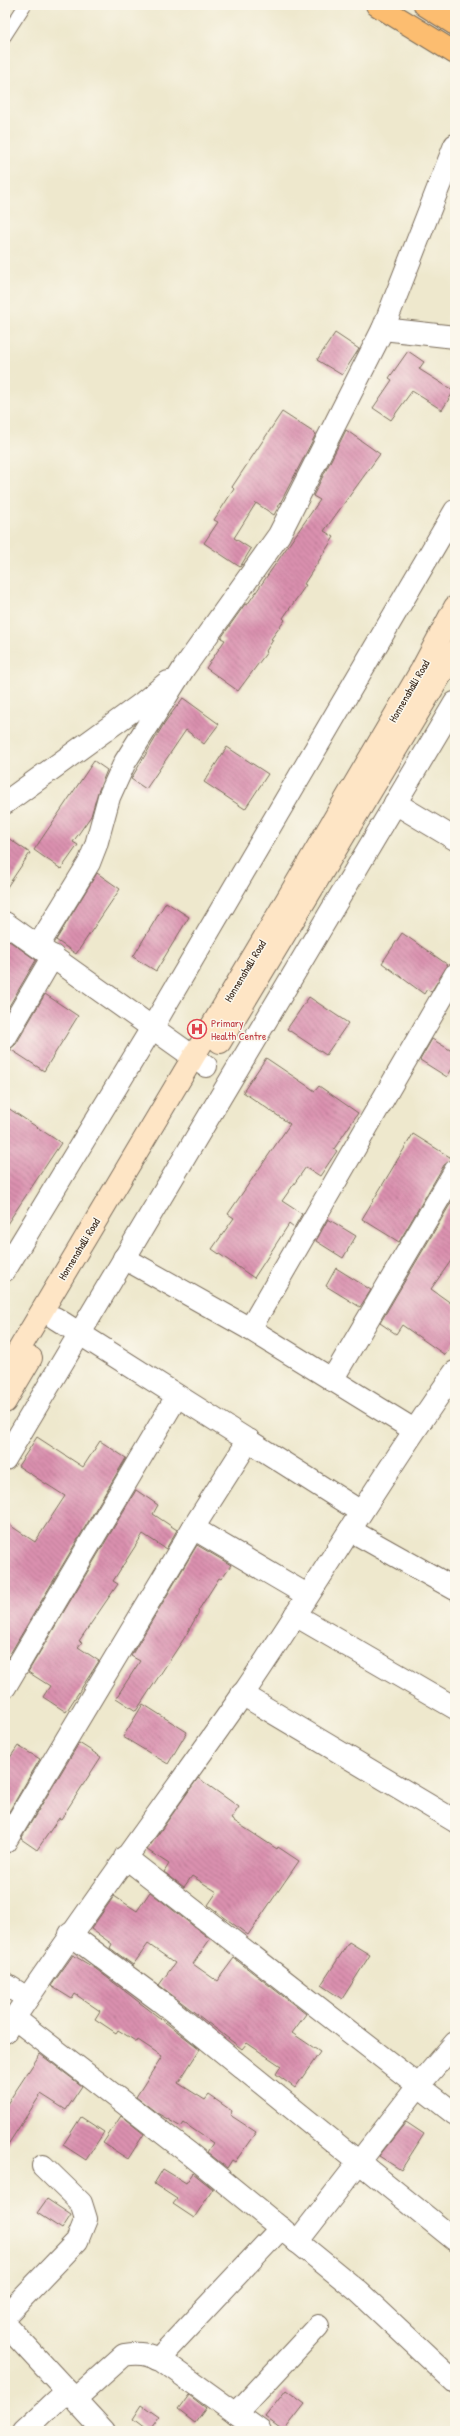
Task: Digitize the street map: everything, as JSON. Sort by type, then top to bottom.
[{"type":"main road","points":[[376,5],[455,53]]},
{"type":"main road","points":[[425,5],[455,24]]},
{"type":"street","points":[[5,1038],[89,863],[96,844],[109,796],[125,762],[184,668],[279,534],[383,329],[455,145]]},
{"type":"street","points":[[383,329],[455,337]]},
{"type":"street","points":[[5,1270],[152,1028],[455,511]]},
{"type":"street","name":"Honnenahalli Road","points":[[5,1402],[55,1318],[415,682],[455,607]]},
{"type":"street","name":"Honnenahalli Road","points":[[5,1373],[455,651]]},
{"type":"street","points":[[5,803],[140,705],[184,668]]},
{"type":"street","points":[[5,1459],[455,702]]},
{"type":"street","points":[[395,803],[455,839]]},
{"type":"street","points":[[5,923],[199,1062]]},
{"type":"street","points":[[250,1329],[455,975]]},
{"type":"street","points":[[332,1380],[455,1171]]},
{"type":"street","points":[[124,1258],[250,1329],[414,1430]]},
{"type":"street","points":[[55,1318],[79,1335],[249,1440],[361,1512]]},
{"type":"street","points":[[455,1372],[414,1430],[295,1615],[242,1694],[70,1934],[10,2025],[190,2154],[359,2292],[455,2382]]},
{"type":"street","points":[[5,1687],[177,1396]]},
{"type":"street","points":[[5,1842],[193,1528],[249,1440]]},
{"type":"street","points":[[193,1528],[307,1595]]},
{"type":"street","points":[[350,1530],[455,1589]]},
{"type":"street","points":[[295,1615],[455,1708]]},
{"type":"street","points":[[242,1694],[455,1821]]},
{"type":"street","points":[[125,1857],[455,2114]]},
{"type":"street","points":[[70,1934],[160,2001],[455,2240]]},
{"type":"street","points":[[5,1984],[27,1998]]},
{"type":"street","points":[[158,2358],[289,2235],[359,2163],[419,2085],[455,2043]]},
{"type":"street","points":[[5,2316],[76,2241],[86,2219],[81,2202],[43,2166]]},
{"type":"street","points":[[5,2324],[104,2431]]},
{"type":"street","points":[[236,2414],[318,2326]]},
{"type":"street","points":[[24,2431],[124,2355],[134,2353],[150,2354],[158,2358],[260,2431]]},
{"type":"lane","points":[[5,36],[25,5]]},
{"type":"building","points":[[335,333],[359,349],[342,375],[317,360]]},
{"type":"building","points":[[408,351],[424,362],[419,369],[454,391],[442,410],[412,391],[391,420],[373,408],[392,380],[389,378]]},
{"type":"building","points":[[282,412],[316,434],[274,515],[256,503],[234,538],[251,549],[240,567],[204,543],[218,522],[214,520],[234,489],[232,487]]},
{"type":"building","points":[[346,430],[380,454],[324,531],[334,537],[304,584],[306,585],[283,618],[285,620],[271,639],[273,640],[266,651],[267,652],[238,691],[206,668],[225,640],[221,638],[245,604],[247,605],[320,500],[313,496]]},
{"type":"building","points":[[183,698],[219,724],[204,744],[186,730],[146,789],[131,779],[165,722]]},
{"type":"building","points":[[227,747],[268,774],[245,809],[204,782]]},
{"type":"building","points":[[94,761],[107,770],[98,792],[91,816],[73,842],[78,845],[61,869],[34,850]]},
{"type":"building","points":[[5,836],[30,853],[5,890]]},
{"type":"building","points":[[97,873],[120,889],[76,954],[56,940]]},
{"type":"building","points":[[166,902],[189,917],[156,971],[133,957]]},
{"type":"building","points":[[402,933],[448,965],[431,992],[427,989],[424,994],[382,963]]},
{"type":"building","points":[[5,938],[36,960],[5,1013]]},
{"type":"building","points":[[45,994],[78,1016],[44,1071],[10,1049],[16,1044]]},
{"type":"building","points":[[309,997],[348,1023],[326,1055],[287,1029]]},
{"type":"building","points":[[432,1039],[455,1053],[455,1064],[447,1077],[420,1060]]},
{"type":"building","points":[[266,1058],[315,1091],[319,1086],[358,1113],[334,1149],[337,1151],[320,1176],[306,1167],[282,1201],[302,1214],[294,1228],[289,1224],[254,1278],[212,1249],[234,1218],[228,1214],[290,1124],[243,1092]]},
{"type":"building","points":[[5,1106],[61,1143],[5,1227]]},
{"type":"building","points":[[413,1134],[453,1159],[444,1165],[399,1242],[362,1219]]},
{"type":"building","points":[[455,1196],[455,1255],[431,1289],[455,1306],[455,1340],[445,1355],[402,1325],[396,1334],[380,1323]]},
{"type":"building","points":[[328,1219],[356,1236],[343,1258],[316,1241]]},
{"type":"building","points":[[336,1268],[371,1290],[360,1307],[326,1286]]},
{"type":"building","points":[[37,1437],[83,1467],[100,1441],[126,1458],[7,1659],[5,1657],[5,1522],[35,1542],[65,1496],[18,1466]]},
{"type":"building","points":[[136,1490],[158,1505],[153,1514],[177,1530],[166,1549],[143,1534],[113,1581],[118,1584],[79,1641],[82,1642],[78,1647],[99,1661],[66,1712],[43,1697],[50,1686],[28,1672]]},
{"type":"building","points":[[197,1545],[231,1565],[221,1579],[219,1578],[198,1611],[199,1612],[185,1637],[136,1711],[116,1698],[140,1661],[131,1656]]},
{"type":"building","points":[[143,1704],[187,1732],[168,1764],[123,1737]]},
{"type":"building","points":[[79,1743],[101,1757],[61,1819],[59,1818],[37,1850],[21,1839]]},
{"type":"building","points":[[18,1746],[40,1759],[7,1815],[5,1765]]},
{"type":"building","points":[[198,1778],[239,1807],[231,1819],[277,1849],[278,1847],[299,1861],[248,1935],[208,1905],[217,1892],[192,1876],[184,1887],[164,1872],[169,1864],[147,1850]]},
{"type":"building","points":[[150,1892],[210,1939],[193,1964],[217,1981],[234,1958],[306,2014],[292,2033],[320,2052],[295,2088],[276,2074],[281,2066],[247,2043],[242,2049],[159,1985],[175,1963],[148,1944],[133,1965],[110,1948],[112,1944],[91,1929],[114,1896],[137,1911]]},
{"type":"building","points":[[349,1942],[370,1955],[342,1999],[321,1985]]},
{"type":"building","points":[[73,1955],[96,1969],[200,2049],[178,2083],[205,2100],[209,2095],[232,2111],[230,2115],[256,2132],[235,2162],[232,2160],[227,2168],[207,2152],[213,2143],[184,2123],[181,2127],[157,2113],[136,2097],[162,2056],[138,2040],[137,2042],[118,2030],[116,2033],[95,2019],[100,2011],[75,1994],[72,1999],[51,1986]]},
{"type":"building","points":[[40,2054],[82,2086],[66,2110],[41,2094],[5,2149],[5,2107]]},
{"type":"building","points":[[121,2116],[144,2134],[128,2159],[103,2143]]},
{"type":"building","points":[[81,2117],[104,2132],[86,2160],[63,2145]]},
{"type":"building","points":[[406,2122],[424,2134],[401,2170],[379,2156]]},
{"type":"building","points":[[163,2169],[186,2183],[193,2173],[213,2189],[194,2218],[173,2204],[177,2199],[154,2184]]},
{"type":"building","points":[[47,2199],[71,2215],[62,2229],[37,2213]]},
{"type":"building","points":[[286,2390],[305,2404],[284,2431],[265,2417]]},
{"type":"building","points":[[189,2395],[206,2408],[195,2423],[178,2410]]},
{"type":"building","points":[[142,2405],[159,2417],[149,2431],[133,2419]]},
{"type":"place","name":"Primary Health Centre","points":[[197,1029]]}]
